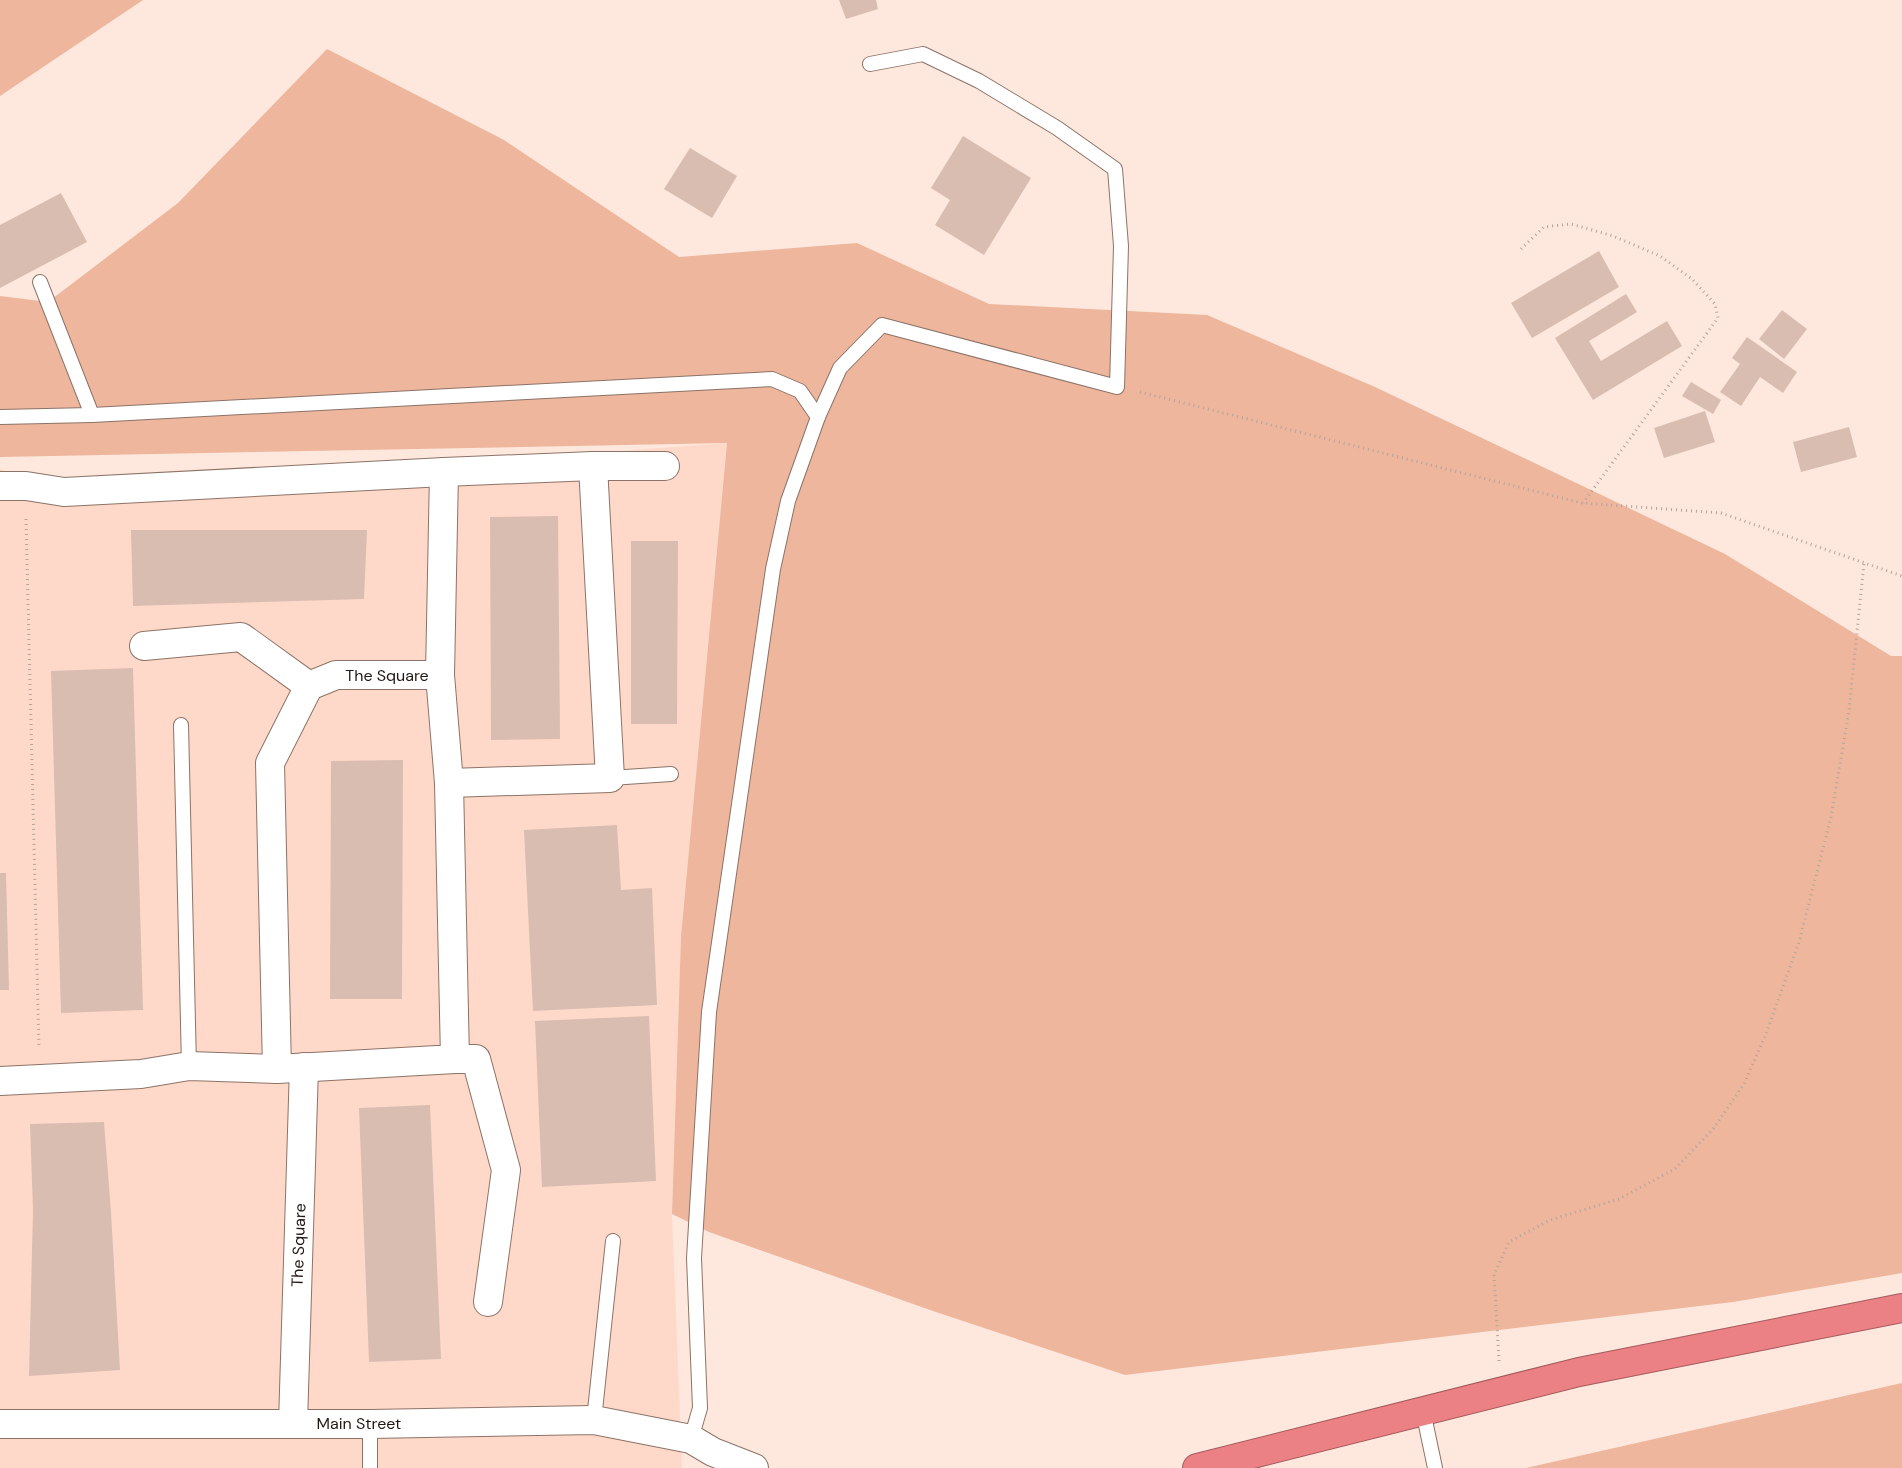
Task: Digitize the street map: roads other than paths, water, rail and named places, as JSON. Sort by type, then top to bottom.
[{"type":"highway","points":[[1197,1468],[1579,1372],[1902,1308]]},
{"type":"street","points":[[13,486],[64,492],[444,472],[593,466],[665,466]]},
{"type":"street","points":[[449,783],[610,778],[593,466]]},
{"type":"street","points":[[440,675],[444,472]]},
{"type":"street","points":[[144,646],[241,638],[309,686],[270,763],[277,1068]]},
{"type":"street","name":"The Square","points":[[309,686],[336,675],[440,675],[449,783],[455,1059]]},
{"type":"street","points":[[0,1081],[141,1074],[189,1066],[277,1068],[476,1058],[506,1170],[488,1302]]},
{"type":"street","name":"The Square","points":[[293,1423],[304,1067]]},
{"type":"street","name":"Main Street","points":[[0,1424],[370,1424],[594,1420],[710,1453],[754,1468]]},
{"type":"lane","points":[[710,1453],[700,1408],[694,1258],[709,1012],[773,569],[788,501],[818,417],[840,368],[882,325],[1117,387],[1121,246],[1115,169],[1056,128],[979,81],[923,54],[870,64]]},
{"type":"lane","points":[[40,282],[92,415]]},
{"type":"lane","points":[[0,417],[92,415],[772,379],[800,391],[818,417]]},
{"type":"lane","points":[[181,726],[189,1066]]},
{"type":"lane","points":[[610,778],[671,774]]},
{"type":"lane","points":[[594,1420],[613,1241]]},
{"type":"lane","points":[[1423,1411],[1434,1468]]},
{"type":"lane","points":[[370,1424],[370,1468]]}]
